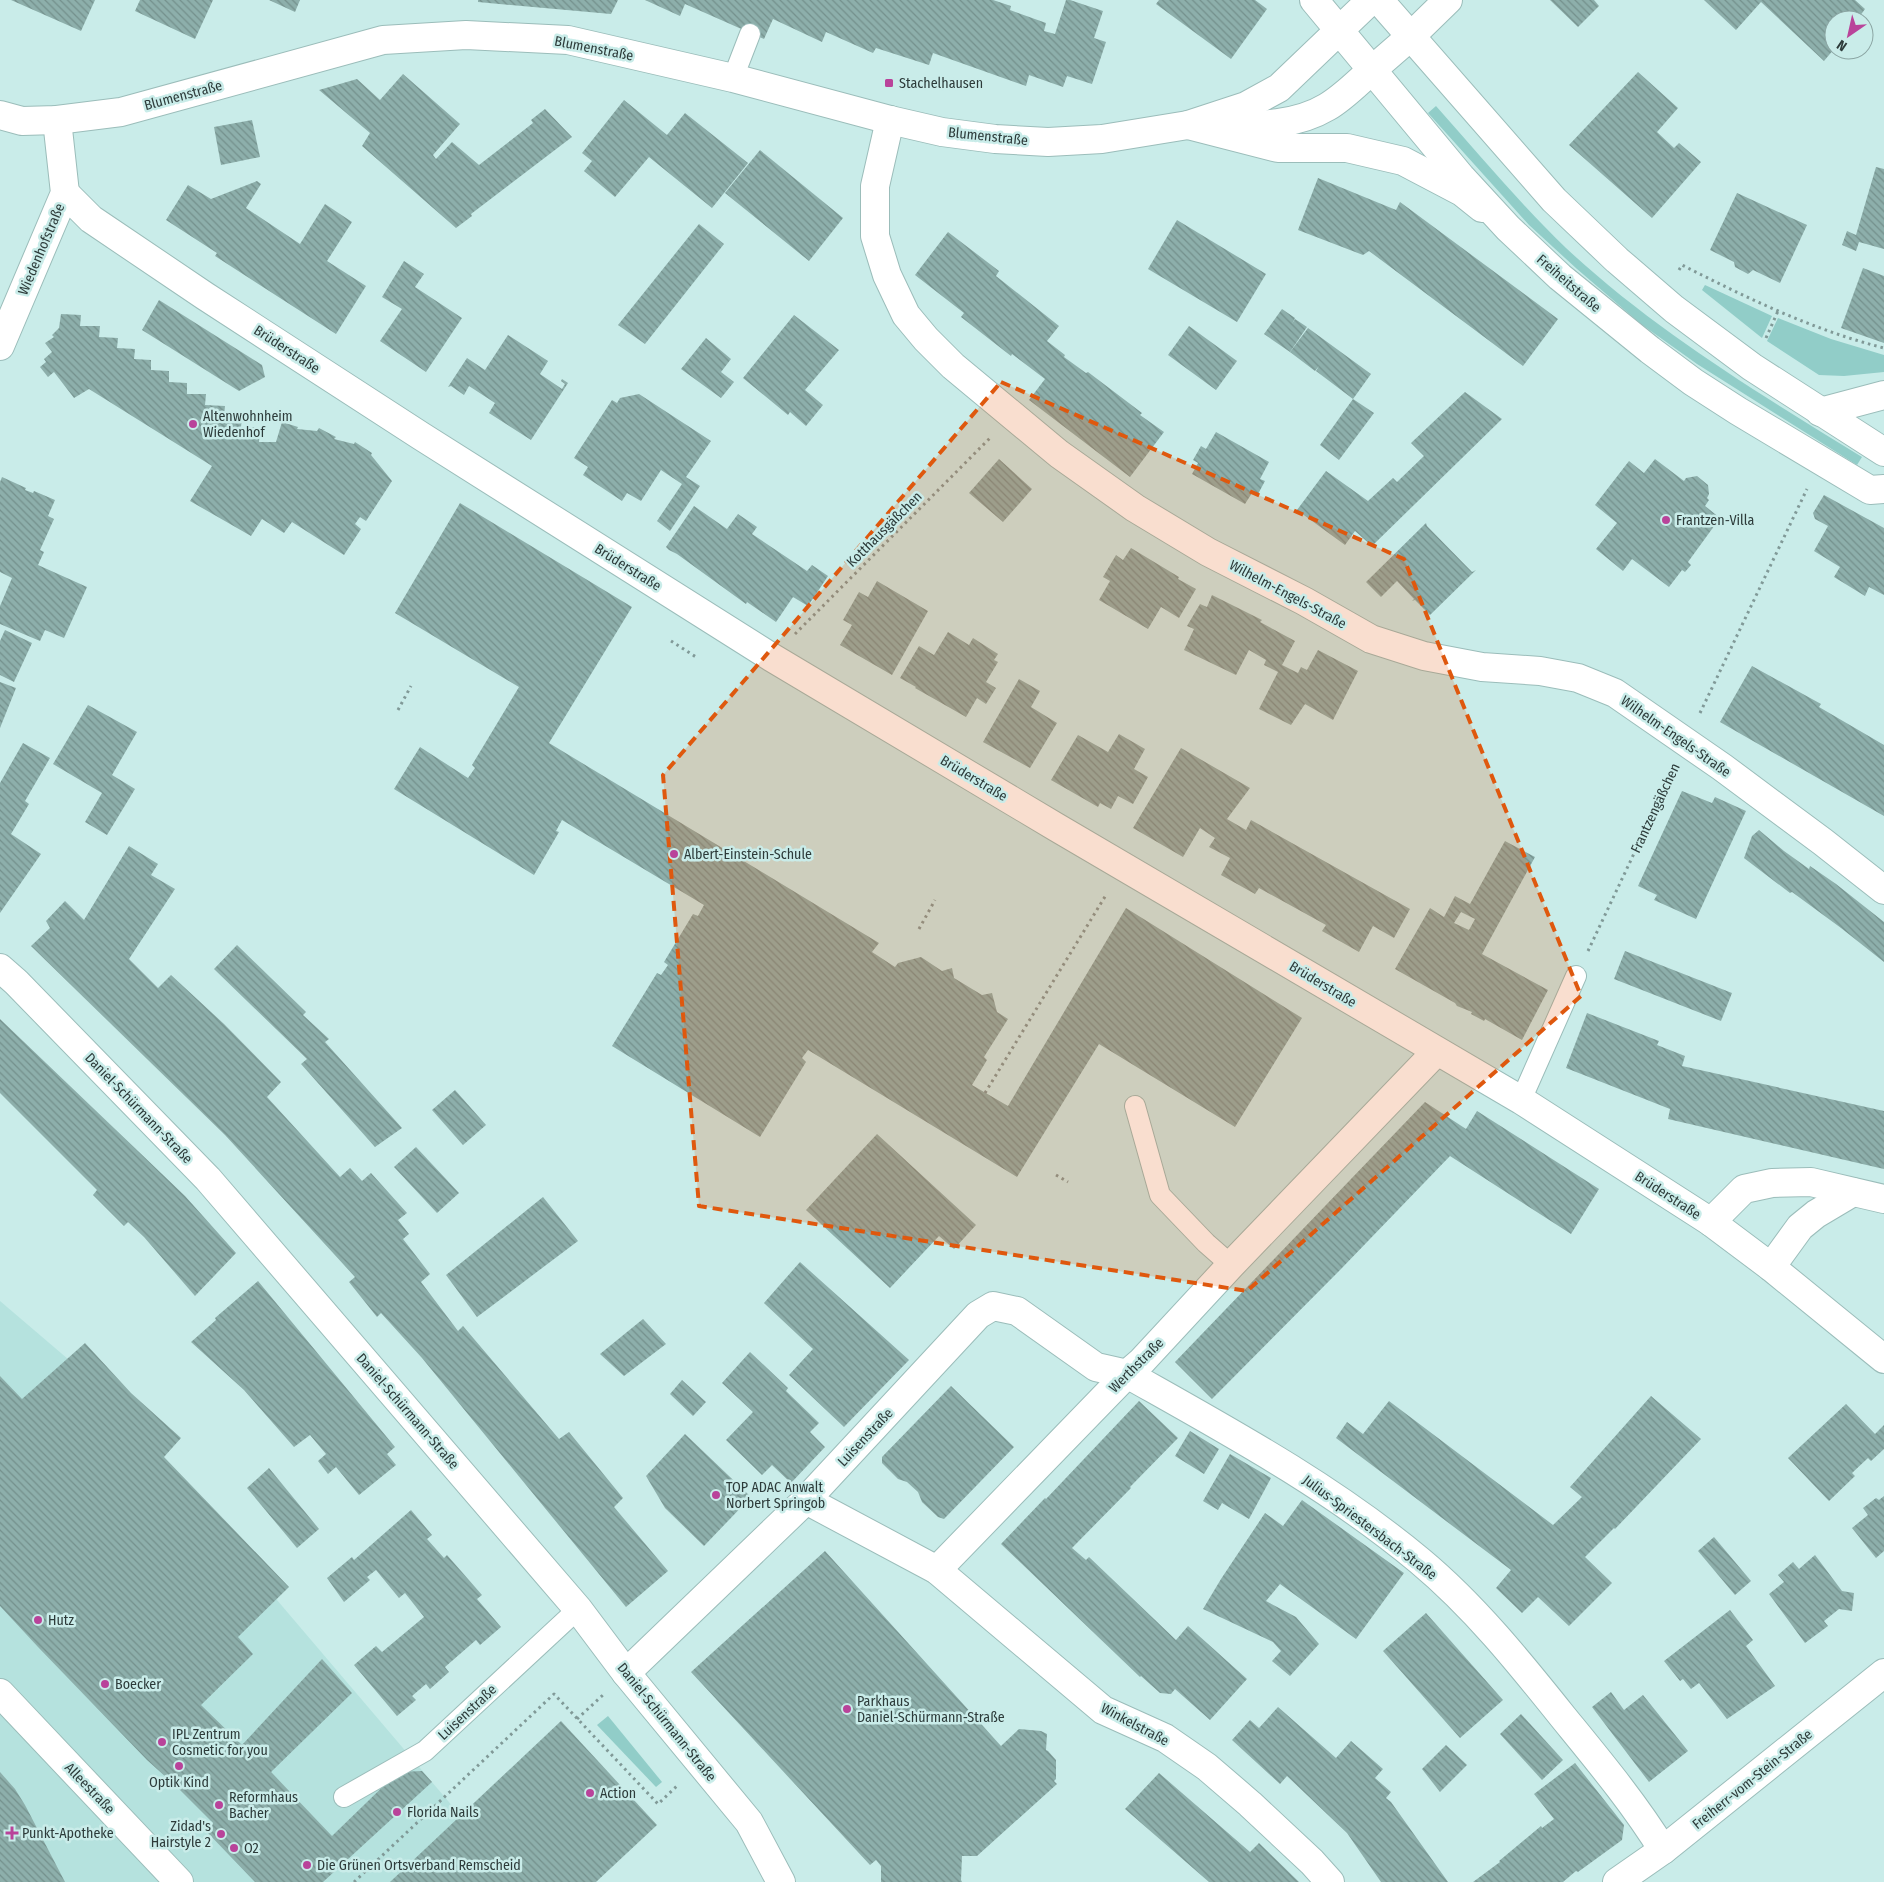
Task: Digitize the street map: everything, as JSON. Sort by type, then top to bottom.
[{"type":"street","name":"Freiheitstraße","points":[[1314,0],[1461,177],[1508,228],[1560,277],[1650,350],[1693,382],[1870,490],[1884,489]]},
{"type":"street","name":"Blumenstraße","points":[[0,115],[22,121],[58,120],[121,112],[383,40],[466,36],[568,40],[733,78],[942,132],[995,139],[1048,142],[1102,139],[1188,125],[1246,106],[1279,88],[1371,0]]},
{"type":"street","points":[[1379,0],[1554,200],[1617,260],[1674,309],[1736,356],[1884,452]]},
{"type":"street","name":"Blumenstraße","points":[[1188,125],[1242,126],[1290,122],[1326,108],[1410,37],[1448,0]]},
{"type":"street","name":"Wiedenhofstraße","points":[[0,346],[66,193],[58,120]]},
{"type":"street","name":"Wilhelm-Engels-Straße","points":[[890,120],[875,186],[875,236],[887,275],[906,315],[926,339],[953,366],[1059,454],[1135,508],[1208,552],[1304,601],[1371,639],[1424,656],[1482,667],[1540,671],[1578,678],[1615,693],[1823,842],[1884,890]]},
{"type":"street","name":"Blumenstraße","points":[[1188,125],[1278,148],[1347,148],[1403,161],[1462,192],[1508,228]]},
{"type":"street","name":"Brüderstraße","points":[[66,193],[91,219],[205,296],[771,657],[1436,1052],[1521,1100],[1711,1222],[1772,1267],[1884,1360]]},
{"type":"street","points":[[1820,412],[1884,394]]},
{"type":"street","name":"Daniel-Schürmann-Straße","points":[[0,968],[16,982],[208,1179],[578,1609],[626,1673],[749,1822],[781,1882]]},
{"type":"street","name":"Werthstraße","points":[[937,1570],[1126,1374],[1142,1361],[1230,1265],[1436,1052]]},
{"type":"street","points":[[1711,1222],[1744,1189],[1772,1183],[1811,1182],[1884,1200]]},
{"type":"street","points":[[1772,1267],[1800,1228],[1816,1214],[1853,1192]]},
{"type":"street","name":"Luisenstraße","points":[[626,1673],[806,1500],[978,1315],[993,1306],[1018,1311],[1096,1367],[1126,1374]]},
{"type":"street","name":"Julius-Spriestersbach-Straße","points":[[1126,1374],[1290,1467],[1420,1561],[1477,1615],[1535,1682],[1644,1820],[1663,1850]]},
{"type":"street","points":[[806,1500],[937,1570]]},
{"type":"street","name":"Winkelstraße","points":[[937,1570],[1103,1710],[1166,1738],[1206,1767],[1250,1804],[1312,1862],[1330,1882]]},
{"type":"street","name":"Freiherr-vom-Stein-Straße","points":[[1617,1882],[1663,1850],[1884,1673]]},
{"type":"street","name":"Alleestraße","points":[[0,1694],[180,1882]]},
{"type":"lane","points":[[733,78],[750,34]]},
{"type":"lane","points":[[1521,1100],[1576,976]]},
{"type":"lane","points":[[1134,1106],[1160,1194],[1230,1265]]},
{"type":"lane","name":"Luisenstraße","points":[[344,1797],[425,1751],[578,1609]]},
{"type":"path","points":[[1682,265],[1818,328],[1884,348]]},
{"type":"path","name":"Kotthausgäßchen","points":[[771,657],[1012,416]]},
{"type":"path","name":"Frantzengäßchen","points":[[1576,976],[1806,492]]},
{"type":"path","points":[[671,641],[696,657]]},
{"type":"path","points":[[398,710],[411,686]]},
{"type":"path","points":[[985,1093],[1124,866]]},
{"type":"path","points":[[919,929],[935,900]]},
{"type":"path","points":[[1056,1175],[1068,1182]]},
{"type":"path","points":[[354,1882],[554,1694],[658,1804],[700,1764]]},
{"type":"path","points":[[577,1719],[601,1697]]},
{"type":"highlighted area","points":[[1001,382],[1404,559],[1581,996],[1247,1291],[699,1206],[663,775]]},
{"type":"shaded area","points":[[1436,106],[1532,214],[1600,278],[1635,307],[1709,360],[1862,457],[1857,465],[1697,364],[1641,324],[1529,225],[1428,113]]},
{"type":"shaded area","points":[[1705,285],[1772,316],[1762,338],[1702,290]]},
{"type":"shaded area","points":[[1778,318],[1831,339],[1884,355],[1884,372],[1844,376],[1819,375],[1767,341]]},
{"type":"shaded area","points":[[0,1301],[82,1371],[517,1882],[0,1882]]},
{"type":"shaded area","points":[[608,1716],[662,1782],[656,1787],[597,1725]]},
{"type":"building","points":[[11,0],[95,0],[81,31]]},
{"type":"building","points":[[140,0],[213,0],[195,39],[135,11]]},
{"type":"building","points":[[269,0],[300,0],[295,12]]},
{"type":"building","points":[[478,0],[618,0],[611,14],[478,2]]},
{"type":"building","points":[[645,0],[993,0],[1011,6],[1010,10],[1046,23],[1044,31],[1055,34],[1066,0],[1070,0],[1103,11],[1094,38],[1106,42],[1092,84],[1067,76],[1063,87],[1029,75],[1026,86],[933,53],[929,65],[876,48],[873,53],[826,32],[822,42],[773,19],[764,39],[685,4],[680,16]]},
{"type":"building","points":[[1159,0],[1255,0],[1267,9],[1231,59],[1156,4]]},
{"type":"building","points":[[1550,0],[1594,0],[1599,6],[1578,27]]},
{"type":"building","points":[[1704,0],[1855,0],[1865,9],[1824,10],[1824,61],[1761,2],[1736,30]]},
{"type":"building","points":[[1638,72],[1678,108],[1657,132],[1674,148],[1679,143],[1701,162],[1652,218],[1569,145]]},
{"type":"building","points":[[403,74],[460,124],[433,155],[436,159],[452,142],[479,165],[533,123],[531,120],[545,109],[572,137],[471,214],[472,216],[456,228],[362,146],[370,133],[319,90],[357,79],[380,100]]},
{"type":"building","points":[[624,100],[667,135],[685,113],[748,163],[712,208],[649,157],[615,197],[584,171],[592,161],[582,153]]},
{"type":"building","points":[[252,120],[260,157],[221,165],[214,127]]},
{"type":"building","points":[[760,150],[843,218],[809,261],[725,193]]},
{"type":"building","points":[[1876,167],[1884,169],[1884,249],[1859,242],[1856,251],[1842,245],[1847,231],[1856,235]]},
{"type":"building","points":[[1318,178],[1396,210],[1400,202],[1558,319],[1523,366],[1369,251],[1363,255],[1298,230]]},
{"type":"building","points":[[257,181],[261,184],[246,208],[300,244],[325,204],[352,222],[327,261],[366,286],[336,334],[215,256],[217,253],[166,220],[188,185],[211,199]]},
{"type":"building","points":[[1737,193],[1807,225],[1780,283],[1753,270],[1748,274],[1735,267],[1734,262],[1710,250]]},
{"type":"building","points":[[1177,220],[1266,274],[1237,322],[1148,269]]},
{"type":"building","points":[[699,224],[724,244],[645,344],[618,325]]},
{"type":"building","points":[[948,232],[999,271],[996,276],[1059,326],[1047,341],[1065,355],[1064,357],[1086,373],[1088,372],[1142,413],[1140,415],[1164,432],[1130,477],[1029,400],[1045,379],[1012,354],[1011,356],[961,317],[964,313],[915,275]]},
{"type":"building","points":[[404,261],[424,274],[415,287],[462,318],[426,372],[380,341],[402,309],[382,297]]},
{"type":"building","points":[[1863,268],[1884,276],[1884,343],[1841,328]]},
{"type":"building","points":[[159,300],[262,365],[265,377],[239,391],[142,330]]},
{"type":"building","points":[[1282,309],[1295,318],[1292,324],[1295,319],[1307,327],[1290,352],[1264,334]]},
{"type":"building","name":"Altenwohnheim Wiedenhof","points":[[61,314],[81,315],[80,326],[100,326],[99,337],[118,338],[117,348],[135,349],[134,359],[151,360],[151,370],[169,371],[169,382],[187,383],[187,394],[206,394],[205,405],[225,406],[224,416],[242,417],[241,427],[260,427],[259,442],[276,442],[282,422],[298,427],[297,429],[317,431],[319,428],[336,437],[334,439],[354,444],[355,442],[372,453],[371,455],[392,481],[366,521],[360,517],[355,524],[361,529],[344,555],[292,522],[284,533],[262,519],[251,536],[190,501],[212,466],[89,389],[74,398],[54,372],[48,377],[40,367],[46,362],[44,359],[52,352],[45,343],[54,337],[52,335],[59,328]]},
{"type":"building","points":[[794,315],[839,350],[805,390],[823,405],[806,426],[790,412],[788,415],[743,378]]},
{"type":"building","points":[[1189,326],[1237,361],[1216,390],[1168,355]]},
{"type":"building","points":[[1308,328],[1371,374],[1353,399],[1316,371],[1319,366],[1315,371],[1290,352]]},
{"type":"building","points":[[508,335],[548,361],[540,374],[562,389],[565,384],[561,381],[562,379],[568,383],[531,440],[489,413],[495,403],[469,386],[464,395],[451,386],[448,387],[467,358],[485,370]]},
{"type":"building","points":[[706,338],[731,359],[721,372],[734,382],[721,398],[681,369]]},
{"type":"building","points":[[1465,392],[1502,419],[1372,546],[1355,531],[1345,545],[1297,510],[1326,471],[1368,501],[1393,478],[1397,482],[1424,456],[1411,443]]},
{"type":"building","points":[[639,394],[711,441],[686,477],[700,486],[670,531],[657,521],[682,484],[661,470],[641,501],[627,493],[622,501],[583,475],[588,467],[574,458],[612,400],[617,403],[620,398]]},
{"type":"building","points":[[1353,399],[1374,413],[1339,460],[1320,445]]},
{"type":"building","points":[[1216,432],[1269,462],[1260,479],[1265,481],[1257,496],[1252,493],[1245,504],[1192,474],[1198,463],[1193,460],[1201,446],[1206,449]]},
{"type":"building","points":[[999,459],[1032,489],[1003,522],[969,493]]},
{"type":"building","name":"Frantzen-Villa","points":[[1655,459],[1684,481],[1686,478],[1697,476],[1708,485],[1709,494],[1707,498],[1709,500],[1705,506],[1720,518],[1688,562],[1691,565],[1685,572],[1682,570],[1669,587],[1632,559],[1623,571],[1596,549],[1617,523],[1595,505],[1629,461],[1644,473]]},
{"type":"building","points":[[2,477],[26,488],[25,490],[33,493],[34,491],[55,500],[48,516],[54,519],[40,550],[44,552],[38,565],[87,587],[64,638],[45,630],[40,641],[0,624],[0,606],[12,578],[0,572],[0,482]]},
{"type":"building","points":[[1824,495],[1884,528],[1884,595],[1869,587],[1865,596],[1834,577],[1840,567],[1814,551],[1828,526],[1815,519],[1813,513]]},
{"type":"building","name":"Albert-Einstein-Schule","points":[[460,503],[632,607],[549,743],[879,943],[872,952],[895,967],[898,963],[921,957],[942,971],[952,968],[954,978],[982,995],[992,993],[997,1012],[1008,1019],[984,1057],[987,1060],[972,1085],[1008,1106],[1126,908],[1302,1018],[1235,1127],[1099,1044],[1017,1177],[808,1050],[802,1058],[806,1062],[760,1137],[612,1046],[657,973],[661,975],[668,965],[664,962],[693,914],[698,916],[704,905],[562,820],[556,831],[559,832],[534,875],[394,789],[420,747],[468,778],[475,768],[472,765],[519,687],[395,613]]},
{"type":"building","points":[[694,506],[727,529],[738,514],[757,527],[752,534],[807,571],[812,565],[828,576],[808,606],[793,597],[776,622],[747,602],[746,604],[669,550],[666,547]]},
{"type":"building","points":[[1426,523],[1472,572],[1476,570],[1430,615],[1415,600],[1412,601],[1414,599],[1397,581],[1381,597],[1366,582]]},
{"type":"building","points":[[1131,548],[1196,589],[1179,618],[1161,607],[1148,629],[1099,600],[1110,581],[1103,577],[1116,555],[1123,560]]},
{"type":"building","points":[[877,581],[928,611],[892,675],[840,645],[852,625],[843,620],[859,592],[868,597]]},
{"type":"building","points":[[1212,595],[1262,620],[1260,622],[1295,641],[1282,665],[1298,673],[1301,667],[1307,670],[1318,650],[1358,671],[1333,720],[1305,704],[1291,725],[1259,709],[1278,672],[1264,665],[1266,660],[1249,650],[1236,675],[1184,650],[1194,629],[1187,626],[1200,604],[1207,607]]},
{"type":"building","points":[[5,630],[32,643],[14,682],[0,675],[0,641]]},
{"type":"building","points":[[948,632],[969,645],[973,638],[998,654],[994,660],[998,662],[986,682],[996,688],[986,704],[977,698],[966,717],[900,678],[919,646],[934,655]]},
{"type":"building","points":[[1752,666],[1821,704],[1819,707],[1884,745],[1884,816],[1720,722]]},
{"type":"building","points":[[1019,679],[1040,691],[1031,707],[1057,723],[1030,768],[983,742]]},
{"type":"building","points":[[0,682],[16,688],[0,728]]},
{"type":"building","points":[[88,705],[137,732],[112,775],[135,789],[107,835],[85,822],[102,793],[53,764]]},
{"type":"building","points":[[1119,734],[1145,749],[1134,769],[1148,777],[1133,804],[1118,796],[1111,809],[1100,803],[1098,807],[1051,780],[1078,735],[1108,752]]},
{"type":"building","points":[[23,743],[50,758],[25,801],[29,804],[11,834],[41,854],[0,913],[0,783]]},
{"type":"building","points":[[1181,748],[1250,788],[1227,819],[1246,830],[1251,820],[1410,909],[1394,938],[1373,926],[1359,952],[1322,931],[1326,925],[1259,888],[1255,894],[1221,875],[1230,858],[1209,847],[1215,838],[1200,828],[1183,857],[1133,828]]},
{"type":"building","points":[[1682,791],[1712,803],[1715,797],[1746,811],[1696,919],[1654,900],[1657,895],[1638,886]]},
{"type":"building","points":[[1759,830],[1809,869],[1810,866],[1836,884],[1884,922],[1884,962],[1841,928],[1744,858],[1752,836]]},
{"type":"building","points":[[1505,841],[1535,857],[1482,954],[1548,990],[1522,1040],[1485,1019],[1484,1021],[1471,1014],[1472,1012],[1457,1006],[1455,1003],[1395,969],[1430,908],[1444,917],[1455,896],[1470,904]],"holes":[[[1461,912],[1475,919],[1469,930],[1454,923]]]},
{"type":"building","points":[[129,846],[158,864],[151,875],[175,889],[129,959],[158,988],[171,975],[224,1024],[281,1082],[267,1097],[340,1177],[350,1168],[362,1181],[371,1173],[407,1213],[398,1220],[409,1234],[403,1239],[430,1274],[421,1282],[458,1331],[463,1326],[559,1439],[569,1432],[623,1498],[614,1507],[668,1571],[626,1607],[422,1358],[381,1313],[377,1317],[349,1282],[355,1277],[225,1135],[31,946],[50,928],[46,921],[65,901],[84,920]]},
{"type":"building","points":[[237,945],[306,1012],[303,1015],[329,1039],[325,1042],[402,1128],[375,1147],[301,1064],[307,1059],[214,969]]},
{"type":"building","points":[[1625,951],[1732,993],[1721,1021],[1614,979]]},
{"type":"building","points":[[1587,1013],[1659,1041],[1657,1045],[1685,1056],[1682,1066],[1884,1111],[1884,1169],[1668,1119],[1670,1109],[1566,1068]]},
{"type":"building","points":[[0,1019],[185,1196],[236,1253],[195,1296],[144,1237],[128,1222],[124,1226],[93,1195],[97,1190],[0,1093]]},
{"type":"building","points":[[455,1090],[486,1125],[463,1145],[432,1110]]},
{"type":"building","points":[[1425,1102],[1466,1129],[1477,1111],[1599,1189],[1571,1234],[1450,1156],[1212,1399],[1175,1362]]},
{"type":"building","points":[[877,1134],[976,1225],[954,1249],[939,1236],[890,1288],[806,1210]]},
{"type":"building","points":[[416,1147],[459,1193],[437,1213],[394,1167]]},
{"type":"building","points":[[543,1197],[578,1241],[477,1317],[446,1275]]},
{"type":"building","points":[[800,1262],[909,1360],[844,1427],[789,1375],[813,1349],[764,1303]]},
{"type":"building","points":[[258,1281],[395,1447],[387,1454],[396,1465],[359,1495],[336,1467],[328,1474],[318,1461],[326,1454],[310,1435],[294,1447],[244,1390],[191,1342],[216,1320],[215,1318]]},
{"type":"building","points":[[643,1319],[666,1344],[624,1376],[600,1354]]},
{"type":"building","points":[[85,1343],[131,1393],[181,1438],[164,1457],[289,1587],[238,1637],[253,1654],[201,1705],[242,1745],[322,1659],[352,1693],[271,1772],[332,1836],[398,1772],[422,1771],[432,1782],[323,1882],[255,1882],[206,1831],[213,1823],[147,1760],[0,1606],[0,1376],[22,1399]]},
{"type":"building","points":[[750,1352],[788,1388],[786,1391],[819,1423],[810,1432],[825,1447],[791,1483],[772,1465],[762,1475],[726,1440],[753,1412],[722,1383]]},
{"type":"building","points":[[682,1380],[706,1402],[693,1416],[670,1394]]},
{"type":"building","points":[[951,1386],[1014,1447],[944,1519],[938,1517],[922,1502],[918,1492],[907,1482],[898,1479],[882,1463],[882,1457]]},
{"type":"building","points":[[1651,1396],[1701,1439],[1615,1529],[1585,1557],[1612,1583],[1569,1626],[1538,1597],[1522,1613],[1496,1588],[1511,1570],[1336,1438],[1347,1422],[1363,1434],[1389,1401],[1553,1525],[1582,1497],[1570,1487]]},
{"type":"building","points":[[1139,1401],[1178,1438],[1072,1548],[1086,1560],[1089,1557],[1176,1640],[1188,1626],[1247,1679],[1210,1720],[1175,1689],[1171,1694],[1160,1693],[1140,1677],[1001,1544]]},
{"type":"building","points":[[1846,1404],[1875,1434],[1884,1425],[1884,1449],[1871,1461],[1868,1458],[1852,1473],[1855,1476],[1829,1501],[1788,1458]]},
{"type":"building","points":[[1190,1431],[1219,1449],[1204,1474],[1175,1456]]},
{"type":"building","points":[[685,1434],[751,1497],[704,1546],[665,1508],[646,1476]]},
{"type":"building","points":[[1230,1454],[1271,1478],[1249,1519],[1222,1503],[1218,1510],[1203,1501]]},
{"type":"building","points":[[269,1468],[319,1529],[297,1548],[247,1488]]},
{"type":"building","points":[[1884,1496],[1884,1551],[1876,1558],[1852,1528],[1868,1515],[1863,1508],[1876,1498],[1879,1500]]},
{"type":"building","points":[[1302,1500],[1404,1573],[1356,1639],[1280,1584],[1266,1601],[1296,1617],[1319,1644],[1290,1676],[1272,1661],[1281,1651],[1273,1642],[1203,1609],[1265,1513],[1283,1526]]},
{"type":"building","points":[[411,1510],[432,1535],[427,1539],[444,1558],[447,1555],[482,1595],[477,1599],[501,1627],[480,1645],[476,1640],[445,1667],[449,1672],[430,1689],[426,1684],[412,1696],[416,1700],[397,1716],[354,1665],[376,1646],[382,1652],[424,1617],[405,1593],[399,1598],[376,1570],[367,1577],[370,1580],[344,1602],[327,1578],[352,1557],[354,1560]]},
{"type":"building","points":[[1714,1537],[1751,1581],[1735,1595],[1698,1551]]},
{"type":"building","name":"Parkhaus Daniel-Schürmann-Straße","points":[[825,1551],[1001,1746],[1019,1729],[1041,1731],[1047,1734],[1046,1750],[1056,1760],[1056,1779],[1054,1781],[1057,1784],[977,1856],[962,1856],[962,1882],[881,1882],[881,1866],[876,1860],[870,1865],[691,1672]]},
{"type":"building","points":[[1815,1555],[1842,1591],[1854,1593],[1852,1611],[1839,1609],[1824,1621],[1828,1626],[1805,1643],[1769,1594],[1784,1582],[1778,1575],[1793,1562],[1799,1569]]},
{"type":"building","points":[[1730,1610],[1753,1640],[1746,1646],[1775,1686],[1727,1719],[1699,1683],[1691,1689],[1683,1679],[1680,1681],[1664,1661]]},
{"type":"building","points":[[1426,1613],[1503,1700],[1460,1738],[1383,1651]]},
{"type":"building","points":[[1611,1692],[1624,1710],[1643,1695],[1688,1751],[1649,1782],[1592,1707]]},
{"type":"building","points":[[1278,1707],[1336,1758],[1351,1741],[1383,1769],[1375,1778],[1391,1792],[1386,1798],[1391,1802],[1448,1882],[1381,1882],[1347,1833],[1287,1776],[1280,1784],[1232,1740],[1250,1720],[1259,1728]]},
{"type":"building","points":[[1521,1714],[1563,1760],[1542,1780],[1500,1734]]},
{"type":"building","points":[[561,1721],[657,1825],[596,1882],[390,1882]]},
{"type":"building","points":[[1446,1745],[1467,1765],[1440,1792],[1422,1769]]},
{"type":"building","points":[[1575,1763],[1624,1825],[1622,1840],[1563,1882],[1473,1882],[1500,1862],[1541,1826],[1542,1828],[1554,1819],[1534,1794]]},
{"type":"building","points":[[0,1772],[15,1789],[25,1805],[65,1882],[0,1882]]},
{"type":"building","points":[[1159,1773],[1250,1852],[1259,1843],[1299,1882],[1209,1882],[1125,1809]]},
{"type":"place","name":"Stachelhausen","points":[[889,83]]},
{"type":"place","name":"Altenwohnheim Wiedenhof","points":[[193,424]]},
{"type":"place","name":"Frantzen-Villa","points":[[1666,520]]},
{"type":"place","name":"Albert-Einstein-Schule","points":[[674,854]]},
{"type":"place","name":"TOP ADAC Anwalt Norbert Springob","points":[[716,1495]]},
{"type":"place","name":"Hutz","points":[[38,1620]]},
{"type":"place","name":"Boecker","points":[[105,1684]]},
{"type":"place","name":"Parkhaus Daniel-Schürmann-Straße","points":[[847,1709]]},
{"type":"place","name":"IPL Zentrum Cosmetic for you","points":[[162,1742]]},
{"type":"place","name":"Optik Kind","points":[[179,1766]]},
{"type":"place","name":"Action","points":[[590,1793]]},
{"type":"place","name":"Reformhaus Bacher","points":[[219,1805]]},
{"type":"place","name":"Florida Nails","points":[[397,1812]]},
{"type":"place","name":"Punkt-Apotheke","points":[[12,1833]]},
{"type":"place","name":"Zidad's Hairstyle 2","points":[[221,1834]]},
{"type":"place","name":"O2","points":[[234,1848]]},
{"type":"place","name":"Die Grünen Ortsverband Remscheid","points":[[307,1865]]}]
